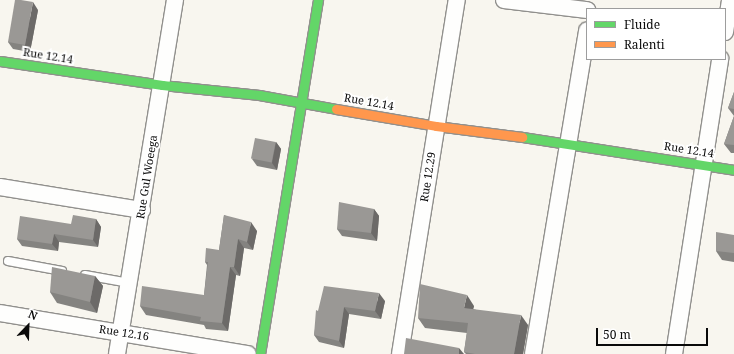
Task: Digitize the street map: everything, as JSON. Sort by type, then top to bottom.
[{"type":"street","name":"Rue Gul Woeega","points":[[117,354],[142,210],[175,0]]},
{"type":"street","points":[[260,354],[318,0]]},
{"type":"street","name":"Rue 12.29","points":[[400,354],[457,0]]},
{"type":"street","points":[[504,0],[586,10]]},
{"type":"street","points":[[726,26],[730,0]]},
{"type":"street","points":[[533,354],[586,36]]},
{"type":"street","points":[[674,354],[720,60]]},
{"type":"street","name":"Rue 12.14","points":[[0,61],[162,85],[211,89],[302,102],[436,126],[567,143],[734,170]]},
{"type":"street","points":[[0,187],[142,210]]},
{"type":"street","name":"Rue 12.16","points":[[0,313],[248,354]]},
{"type":"lane","points":[[8,261],[129,283]]},
{"type":"building","points":[[15,0],[33,2],[25,45],[8,42]]},
{"type":"building","points":[[734,92],[734,109],[728,108]]},
{"type":"building","points":[[734,116],[734,145],[724,144]]},
{"type":"building","points":[[255,138],[276,142],[272,163],[251,159]]},
{"type":"building","points":[[339,202],[374,209],[371,233],[337,229]]},
{"type":"building","points":[[73,215],[96,219],[93,240],[54,234],[52,244],[17,239],[20,216],[71,224]]},
{"type":"building","points":[[224,215],[251,222],[247,242],[238,239],[234,267],[230,267],[222,323],[200,321],[201,317],[140,306],[142,286],[204,295],[208,262],[205,262],[206,248],[219,250]]},
{"type":"building","points":[[716,232],[734,235],[734,253],[716,251]]},
{"type":"building","points":[[52,267],[95,276],[90,302],[50,292]]},
{"type":"building","points":[[420,284],[467,295],[464,308],[521,315],[514,354],[475,354],[464,352],[468,323],[418,318]]},
{"type":"building","points":[[324,286],[379,293],[375,311],[344,307],[339,341],[314,335],[316,310],[318,311]]},
{"type":"building","points":[[406,338],[459,348],[459,354],[404,354]]},
{"type":"traffic: fast","points":[[260,354],[318,0]]},
{"type":"traffic: fast","points":[[0,61],[162,85],[259,95],[336,109]]},
{"type":"traffic: fast","points":[[522,137],[734,170]]},
{"type":"traffic: slow","points":[[336,109],[436,126],[522,137]]}]
